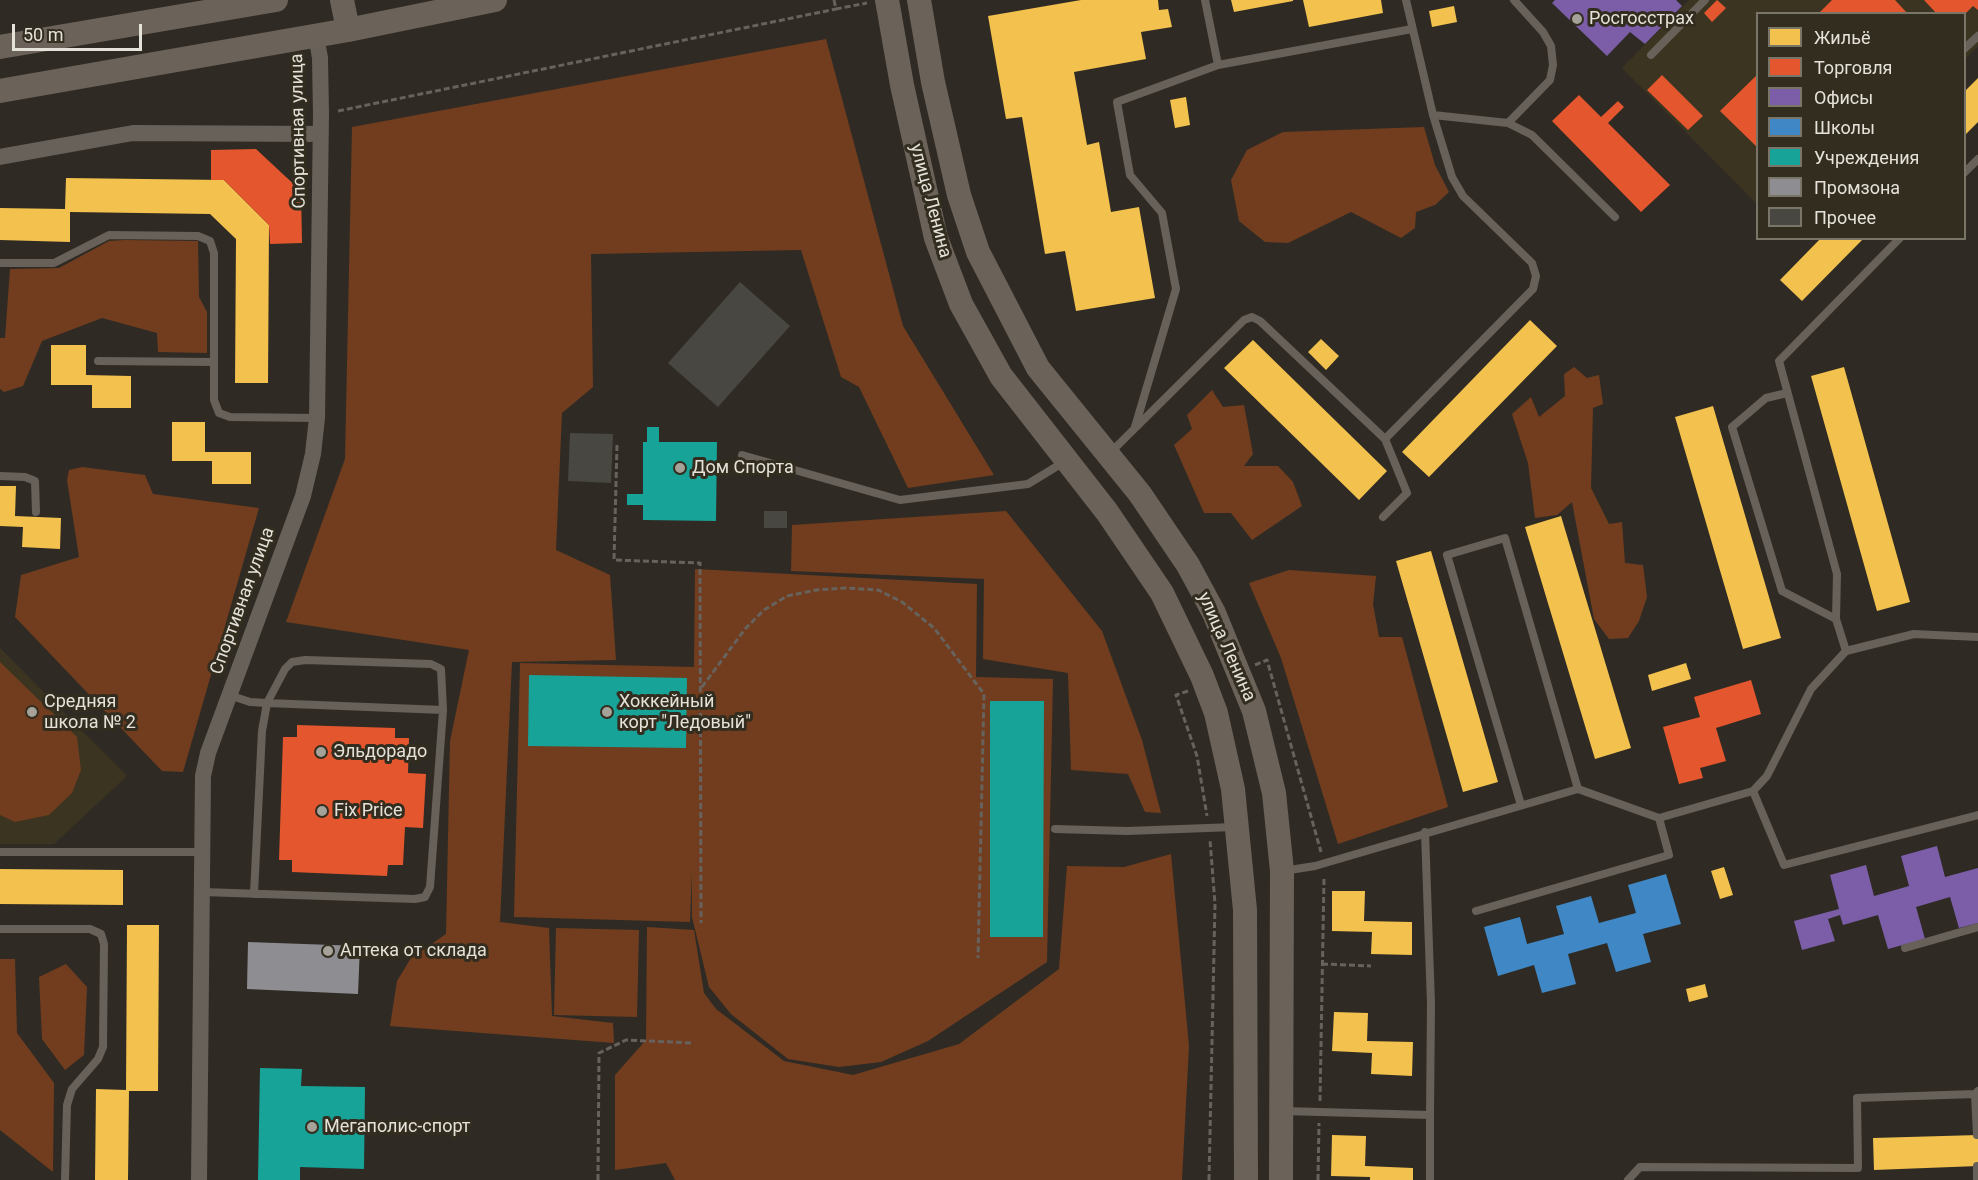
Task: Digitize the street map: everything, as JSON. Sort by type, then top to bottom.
[{"type":"street","points":[[0,47],[276,0]]},
{"type":"street","points":[[342,0],[348,30]]},
{"type":"street","points":[[0,92],[316,36],[495,0]]},
{"type":"street","name":"улица Ленина","points":[[919,0],[933,82],[959,195],[978,252],[1038,368],[1140,494],[1188,565],[1214,613],[1254,711],[1268,763],[1280,834],[1283,977],[1281,1180]]},
{"type":"street","name":"улица Ленина","points":[[880,1],[902,85],[936,238],[961,304],[1010,389],[1137,553],[1162,593],[1184,636],[1216,713],[1226,750],[1238,826],[1245,910],[1246,1180]]},
{"type":"street","name":"Спортивная улица","points":[[199,1180],[203,776],[208,753],[303,496],[313,454],[317,418],[321,114],[316,36]]},
{"type":"street","points":[[0,157],[133,133],[321,134]]},
{"type":"street","points":[[1010,389],[1038,368]]},
{"type":"street","points":[[1246,976],[1283,977]]},
{"type":"lane","points":[[1205,0],[1218,65]]},
{"type":"lane","points":[[1385,439],[1533,289],[1536,276],[1532,263],[1463,196],[1452,177],[1433,115],[1406,0]]},
{"type":"lane","points":[[1508,123],[1550,80],[1553,65],[1551,46],[1547,39],[1514,0]]},
{"type":"lane","points":[[1652,55],[1705,0]]},
{"type":"lane","points":[[1134,430],[1176,289],[1162,213],[1130,175],[1117,102],[1218,65],[1412,29]]},
{"type":"lane","points":[[1966,48],[1978,36]]},
{"type":"lane","points":[[1433,115],[1508,123],[1532,135],[1615,218]]},
{"type":"lane","points":[[1966,172],[1978,159]]},
{"type":"lane","points":[[0,263],[54,263],[109,235],[198,236],[210,241],[214,253],[214,400],[219,413],[230,417],[317,418]]},
{"type":"lane","points":[[1846,651],[1836,619],[1837,574],[1779,361],[1898,240]]},
{"type":"lane","points":[[1108,454],[1244,320],[1252,317],[1260,321],[1385,439],[1407,493],[1383,517]]},
{"type":"lane","points":[[98,361],[214,362]]},
{"type":"lane","points":[[1787,393],[1766,398],[1732,427],[1782,591],[1836,619]]},
{"type":"lane","points":[[742,455],[900,500],[1028,484],[1050,473],[1066,460]]},
{"type":"lane","points":[[0,476],[25,477],[35,481],[36,512]]},
{"type":"lane","points":[[1521,805],[1448,555],[1505,538],[1578,789]]},
{"type":"lane","points":[[1282,871],[1324,863],[1578,789],[1659,818],[1754,790],[1767,776],[1811,689],[1846,651],[1914,634],[1978,637]]},
{"type":"lane","points":[[202,892],[254,894],[425,897],[430,887],[443,710],[441,669],[431,664],[292,662],[278,679],[267,703],[262,731],[254,894]]},
{"type":"lane","points":[[229,695],[250,702],[443,710]]},
{"type":"lane","points":[[1754,790],[1784,865],[1978,815]]},
{"type":"lane","points":[[1476,911],[1669,855],[1659,818]]},
{"type":"lane","points":[[1055,829],[1209,830],[1238,826]]},
{"type":"lane","points":[[1425,832],[1431,1004],[1430,1180]]},
{"type":"lane","points":[[0,852],[202,852]]},
{"type":"lane","points":[[1905,948],[1978,927]]},
{"type":"lane","points":[[0,929],[90,929],[101,934],[104,945],[103,1047],[98,1059],[72,1089],[67,1105],[65,1180]]},
{"type":"lane","points":[[1628,1180],[1640,1167],[1858,1168],[1857,1098],[1976,1093],[1977,1135]]},
{"type":"lane","points":[[1282,1111],[1430,1115]]},
{"type":"lane","points":[[1977,1166],[1977,1180]]},
{"type":"path","points":[[834,0],[836,9]]},
{"type":"path","points":[[321,114],[880,1]]},
{"type":"path","points":[[617,445],[614,560],[700,563],[701,923]]},
{"type":"path","points":[[702,687],[745,629],[764,610],[788,596],[816,590],[846,588],[878,590],[902,602],[934,628],[984,694],[978,958]]},
{"type":"path","points":[[1267,660],[1324,863],[1318,1180]]},
{"type":"path","points":[[1209,1180],[1215,904]]},
{"type":"path","points":[[1322,964],[1371,966]]},
{"type":"path","points":[[598,1180],[599,1053],[626,1040],[693,1043]]},
{"type":"shaded area","points":[[1689,0],[1978,0],[1978,46],[1966,58],[1966,12],[1756,12],[1756,203],[1622,68]]},
{"type":"shaded area","points":[[826,39],[903,326],[994,475],[908,488],[859,387],[841,377],[801,250],[591,254],[593,387],[562,413],[556,550],[610,575],[616,660],[512,662],[500,922],[549,928],[552,1016],[613,1023],[614,1043],[390,1026],[397,981],[411,958],[446,934],[450,741],[469,650],[286,622],[345,459],[352,127]]},
{"type":"shaded area","points":[[1424,127],[1435,165],[1449,192],[1435,205],[1416,212],[1415,228],[1401,238],[1351,212],[1288,243],[1265,242],[1239,221],[1231,180],[1247,150],[1283,132]]},
{"type":"shaded area","points":[[109,241],[198,241],[199,297],[207,312],[207,353],[158,352],[157,333],[102,318],[42,341],[23,386],[4,392],[0,389],[0,338],[5,338],[10,269],[59,268]]},
{"type":"shaded area","points":[[1574,367],[1587,378],[1599,375],[1603,404],[1593,408],[1591,488],[1609,524],[1622,522],[1625,563],[1643,565],[1647,597],[1639,621],[1628,638],[1609,639],[1594,619],[1572,502],[1557,515],[1535,518],[1528,463],[1512,414],[1531,397],[1539,417],[1565,396],[1564,374]]},
{"type":"shaded area","points":[[1212,390],[1223,407],[1244,405],[1253,454],[1244,466],[1278,466],[1293,482],[1302,506],[1252,540],[1231,513],[1204,513],[1174,445],[1192,429],[1187,415]]},
{"type":"shaded area","points":[[82,467],[145,475],[153,494],[259,508],[183,772],[162,771],[15,617],[21,575],[79,557],[67,480],[69,470]]},
{"type":"shaded area","points":[[1006,511],[1102,631],[1142,740],[1161,813],[1145,812],[1128,774],[1071,770],[1068,673],[983,659],[984,579],[791,571],[792,525]]},
{"type":"shaded area","points":[[695,569],[977,584],[976,677],[1053,679],[1047,962],[928,1041],[881,1062],[839,1067],[788,1059],[731,1014],[709,987],[692,917],[692,872],[690,922],[514,917],[520,663],[694,667]]},
{"type":"shaded area","points":[[1289,570],[1376,576],[1373,604],[1379,637],[1402,637],[1448,807],[1338,844],[1281,658],[1249,583]]},
{"type":"shaded area","name":"Средняя школа № 2","points":[[0,648],[127,776],[54,844],[0,844]]},
{"type":"shaded area","name":"Средняя школа № 2","points":[[0,662],[77,737],[81,770],[72,793],[49,815],[15,822],[0,815]]},
{"type":"shaded area","points":[[1171,854],[1189,1046],[1182,1180],[675,1180],[666,1163],[615,1170],[615,1075],[646,1040],[647,927],[694,930],[704,993],[716,1009],[784,1061],[853,1075],[959,1044],[1059,969],[1067,866],[1124,867]]},
{"type":"shaded area","points":[[556,928],[639,930],[637,1017],[554,1015]]},
{"type":"shaded area","points":[[0,959],[15,959],[17,1033],[54,1083],[53,1172],[0,1130]]},
{"type":"shaded area","points":[[66,964],[87,987],[84,1055],[65,1070],[42,1039],[39,977]]},
{"type":"building: Жильё","points":[[1081,0],[1158,0],[1159,10],[1168,9],[1172,27],[1141,32],[1146,59],[1074,72],[1087,145],[1099,142],[1111,212],[1139,207],[1155,298],[1076,311],[1065,251],[1045,254],[1022,117],[1006,119],[988,16]]},
{"type":"building: Жильё","points":[[1231,0],[1293,0],[1293,1],[1234,12]]},
{"type":"building: Жильё","points":[[1303,0],[1381,0],[1383,13],[1309,27]]},
{"type":"building: Жильё","points":[[1454,6],[1457,22],[1432,27],[1429,11]]},
{"type":"building: Жильё","points":[[1978,78],[1978,122],[1966,134],[1966,90]]},
{"type":"building: Жильё","points":[[1186,97],[1190,125],[1175,128],[1170,100]]},
{"type":"building: Жильё","points":[[66,178],[224,180],[269,225],[268,383],[235,383],[236,239],[210,214],[70,212],[70,242],[0,240],[0,208],[65,209]]},
{"type":"building: Жильё","points":[[1819,240],[1862,240],[1802,301],[1780,280]]},
{"type":"building: Жильё","points":[[1530,320],[1557,346],[1429,477],[1402,452]]},
{"type":"building: Жильё","points":[[1321,339],[1339,356],[1326,370],[1308,352]]},
{"type":"building: Жильё","points":[[1253,340],[1387,471],[1359,500],[1224,368]]},
{"type":"building: Жильё","points":[[51,345],[86,345],[86,375],[131,376],[131,408],[92,408],[92,385],[51,385]]},
{"type":"building: Жильё","points":[[1844,367],[1910,602],[1877,611],[1811,376]]},
{"type":"building: Жильё","points":[[1713,406],[1781,638],[1743,649],[1675,417]]},
{"type":"building: Жильё","points":[[172,422],[205,422],[205,452],[251,452],[251,484],[212,484],[212,461],[172,461]]},
{"type":"building: Жильё","points":[[0,486],[16,486],[15,516],[61,518],[60,549],[22,547],[23,527],[0,526]]},
{"type":"building: Жильё","points":[[1561,516],[1631,748],[1595,759],[1525,527]]},
{"type":"building: Жильё","points":[[1431,551],[1498,782],[1463,792],[1396,561]]},
{"type":"building: Жильё","points":[[1686,663],[1691,679],[1652,691],[1648,675]]},
{"type":"building: Жильё","points":[[1724,867],[1733,895],[1720,899],[1711,871]]},
{"type":"building: Жильё","points":[[0,869],[123,870],[123,905],[0,904]]},
{"type":"building: Жильё","points":[[1332,891],[1365,891],[1364,921],[1412,922],[1412,955],[1371,954],[1372,932],[1332,931]]},
{"type":"building: Жильё","points":[[127,925],[159,925],[158,1091],[129,1091],[128,1180],[95,1180],[96,1089],[126,1090]]},
{"type":"building: Жильё","points":[[1705,984],[1708,997],[1689,1002],[1686,989]]},
{"type":"building: Жильё","points":[[1334,1012],[1368,1013],[1367,1041],[1413,1042],[1412,1076],[1371,1074],[1372,1053],[1332,1051]]},
{"type":"building: Жильё","points":[[1332,1135],[1366,1136],[1365,1166],[1413,1168],[1413,1180],[1370,1180],[1370,1177],[1331,1176]]},
{"type":"building: Жильё","points":[[1978,1135],[1978,1166],[1874,1170],[1873,1138]]},
{"type":"building: Торговля","points":[[1717,0],[1726,8],[1712,22],[1704,13]]},
{"type":"building: Торговля","points":[[1832,0],[1895,0],[1906,12],[1820,12]]},
{"type":"building: Торговля","points":[[1924,0],[1978,0],[1978,10],[1973,6],[1966,13],[1935,12]]},
{"type":"building: Торговля","points":[[1662,75],[1703,116],[1688,130],[1647,90]]},
{"type":"building: Торговля","points":[[1756,76],[1756,146],[1720,111]]},
{"type":"building: Торговля","points":[[1579,95],[1601,117],[1618,101],[1624,107],[1608,123],[1670,185],[1641,212],[1552,121]]},
{"type":"building: Торговля","points":[[256,149],[301,191],[302,243],[270,244],[269,225],[224,180],[211,180],[211,150]]},
{"type":"building: Торговля","points":[[1751,680],[1761,714],[1716,728],[1726,761],[1700,768],[1703,778],[1679,784],[1663,727],[1700,717],[1694,697]]},
{"type":"building: Торговля","points":[[297,725],[395,728],[395,738],[409,738],[408,773],[426,774],[423,828],[405,827],[403,865],[388,865],[387,876],[292,872],[292,860],[279,860],[283,737],[297,737]]},
{"type":"building: Офисы","points":[[1555,0],[1676,0],[1682,6],[1645,44],[1630,32],[1607,56],[1552,3]]},
{"type":"building: Офисы","points":[[1937,846],[1945,877],[1978,868],[1978,923],[1959,928],[1950,897],[1916,907],[1925,939],[1888,949],[1878,915],[1843,925],[1840,915],[1828,919],[1835,941],[1802,950],[1794,921],[1839,909],[1830,875],[1866,865],[1874,896],[1909,886],[1901,856]]},
{"type":"building: Школы","points":[[1666,874],[1681,924],[1643,934],[1651,962],[1616,972],[1607,943],[1568,954],[1576,984],[1542,993],[1534,965],[1498,976],[1484,927],[1520,917],[1527,944],[1564,934],[1556,906],[1591,896],[1599,923],[1636,913],[1628,885]]},
{"type":"building: Учреждения","name":"Дом Спорта","points":[[647,427],[659,427],[659,442],[717,442],[716,521],[643,520],[643,505],[627,505],[627,494],[643,494],[643,442],[647,442]]},
{"type":"building: Учреждения","name":"Хоккейный корт \"Ледовый\"","points":[[529,675],[687,678],[686,748],[528,746]]},
{"type":"building: Учреждения","points":[[990,701],[1044,701],[1043,937],[990,937]]},
{"type":"building: Учреждения","name":"Мегаполис-спорт","points":[[260,1068],[302,1069],[301,1086],[365,1087],[364,1169],[300,1167],[300,1180],[258,1180]]},
{"type":"building: Промзона","points":[[248,942],[360,946],[358,994],[247,989]]},
{"type":"building: Прочее","points":[[740,282],[790,326],[718,407],[668,363]]},
{"type":"building: Прочее","points":[[570,433],[613,434],[611,483],[568,481]]},
{"type":"building: Прочее","points":[[764,511],[787,511],[787,528],[764,528]]},
{"type":"place","name":"Росгосстрах","points":[[1577,19]]},
{"type":"place","name":"Дом Спорта","points":[[680,468]]},
{"type":"place","name":"Средняя школа № 2","points":[[32,712]]},
{"type":"place","name":"Хоккейный корт \"Ледовый\"","points":[[607,712]]},
{"type":"place","name":"Эльдорадо","points":[[321,752]]},
{"type":"place","name":"Fix Price","points":[[322,811]]},
{"type":"place","name":"Аптека от склада","points":[[328,951]]},
{"type":"place","name":"Мегаполис-спорт","points":[[312,1127]]}]
